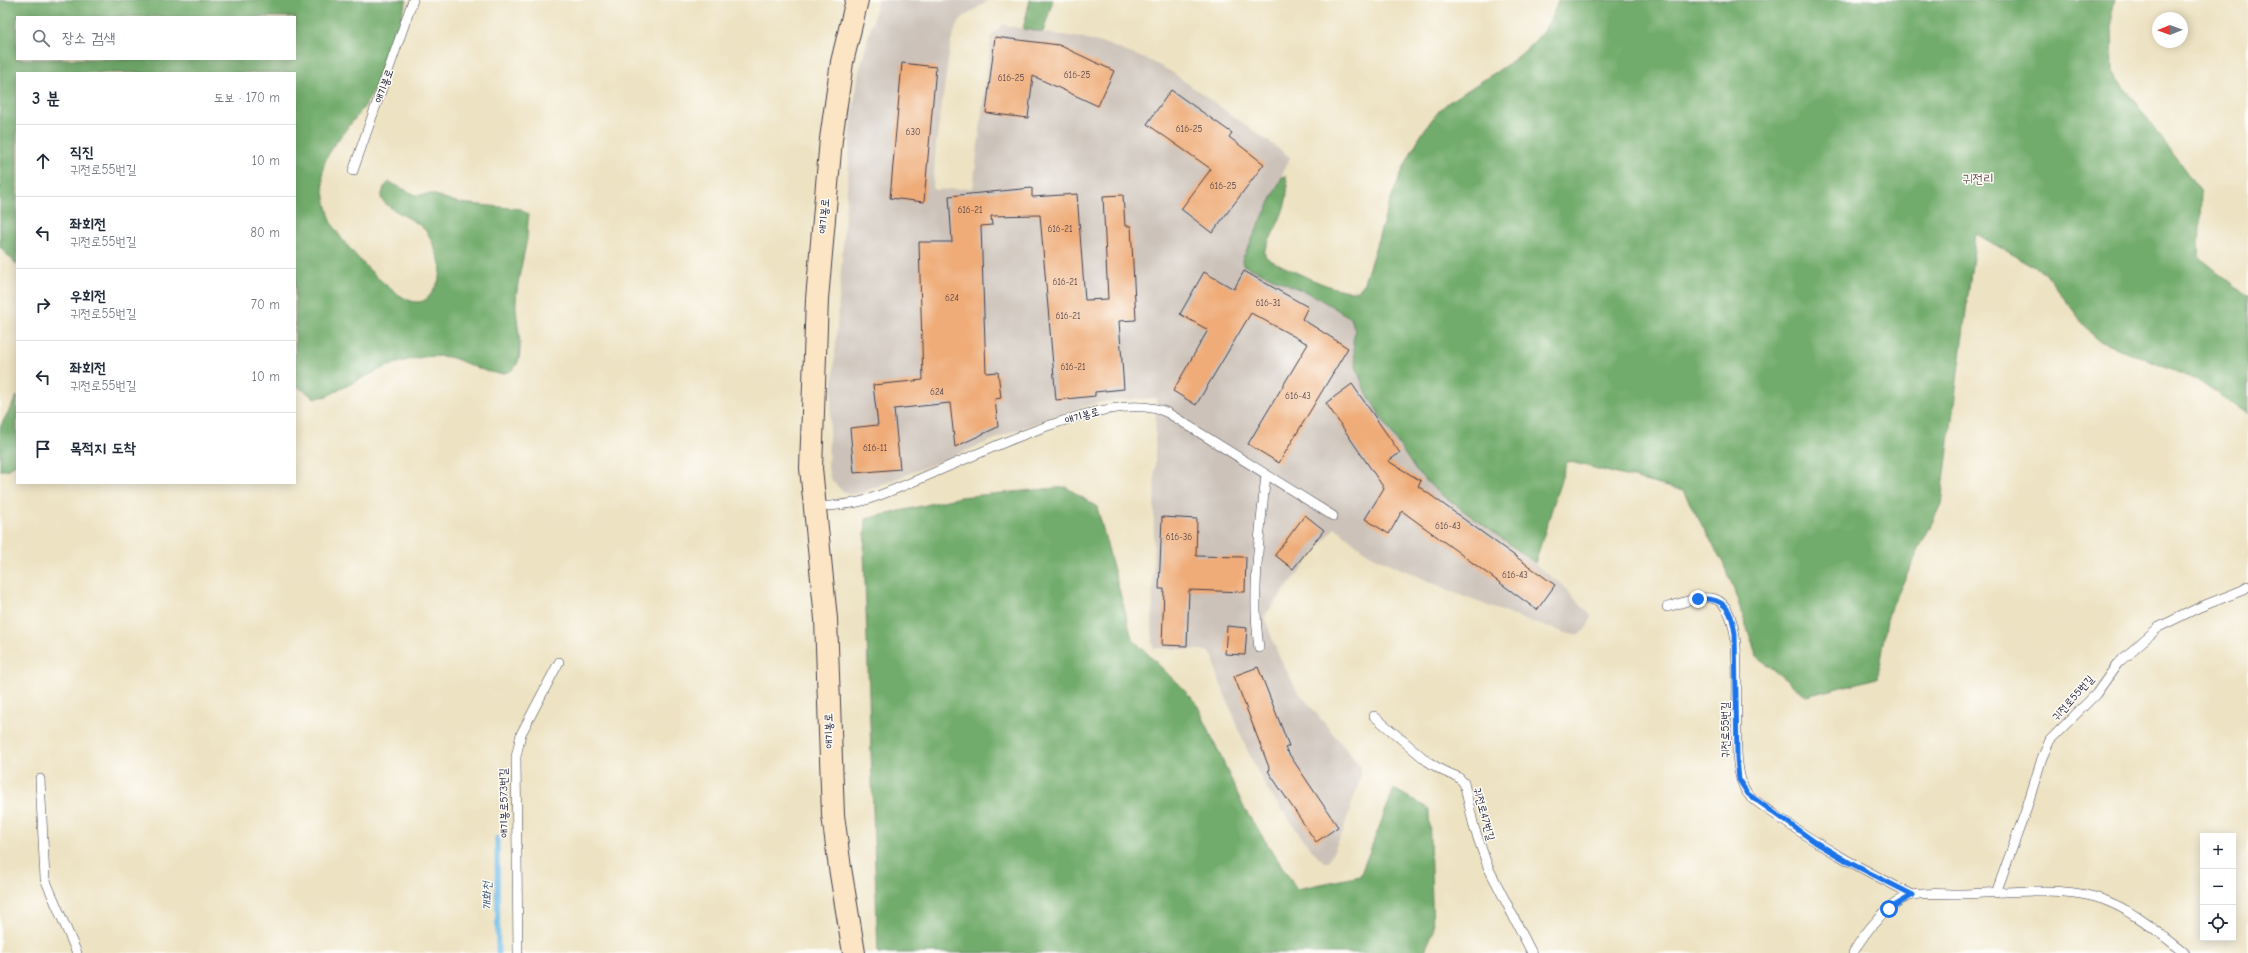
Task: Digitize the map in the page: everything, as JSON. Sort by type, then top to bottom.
[{"type":"main road","name":"애기봉로","points":[[854,953],[833,815],[826,619],[811,468],[817,299],[832,131],[842,62],[857,0]]},
{"type":"lane","name":"애기봉로","points":[[353,172],[413,0]]},
{"type":"lane","name":"애기봉로","points":[[815,507],[865,500],[1054,424],[1106,409],[1145,406],[1157,407],[1168,412],[1333,516]]},
{"type":"lane","points":[[1259,648],[1256,624],[1256,596],[1266,475]]},
{"type":"lane","name":"귀전로55번길","points":[[1996,893],[2026,810],[2042,758],[2050,740],[2096,694],[2118,663],[2159,627],[2200,607],[2243,590],[2248,586]]},
{"type":"lane","name":"귀전로55번길","points":[[1667,608],[1698,599],[1712,598],[1724,604],[1733,618],[1737,680],[1737,758],[1739,780],[1748,794],[1815,842],[1852,864],[1913,895],[2069,893],[2095,897],[2123,908],[2138,916],[2185,953]]},
{"type":"lane","name":"애기봉로573번길","points":[[518,953],[516,757],[521,734],[558,662]]},
{"type":"lane","name":"귀전로47번길","points":[[1374,716],[1426,761],[1443,771],[1458,776],[1464,783],[1474,827],[1488,867],[1532,953]]},
{"type":"lane","points":[[40,779],[45,878],[77,953]]},
{"type":"lane","name":"귀전로55번길","points":[[1853,953],[1870,928],[1889,909],[1913,895]]},
{"type":"shaded area","points":[[878,0],[989,0],[962,18],[956,27],[951,42],[936,144],[933,188],[936,190],[973,188],[991,37],[1002,24],[1032,31],[1083,38],[1106,44],[1153,62],[1173,73],[1290,157],[1262,221],[1242,260],[1243,265],[1313,295],[1351,318],[1355,331],[1353,342],[1364,388],[1416,471],[1438,492],[1561,584],[1592,617],[1587,627],[1579,634],[1573,635],[1527,621],[1455,593],[1375,557],[1363,550],[1335,527],[1266,614],[1265,619],[1278,654],[1296,689],[1361,767],[1361,776],[1342,834],[1328,862],[1324,862],[1311,849],[1268,791],[1248,752],[1219,680],[1213,657],[1209,652],[1201,650],[1154,648],[1152,643],[1156,398],[1117,400],[1096,403],[1074,410],[1027,426],[861,493],[849,495],[841,490],[830,478],[828,468],[829,437],[852,119],[859,72]]},
{"type":"green space","points":[[0,0],[407,0],[375,87],[364,107],[330,151],[323,169],[325,197],[331,220],[338,234],[358,258],[384,284],[409,300],[422,302],[430,296],[439,280],[441,272],[438,256],[428,234],[424,229],[394,210],[381,198],[384,187],[389,182],[416,195],[432,194],[459,203],[521,209],[529,215],[527,239],[516,302],[520,356],[518,362],[512,370],[504,373],[495,373],[485,371],[449,357],[433,356],[417,358],[401,362],[370,374],[327,396],[315,398],[296,386],[296,72],[16,72],[16,264],[0,247]]},
{"type":"green space","points":[[1030,0],[1053,0],[1043,32],[1023,29]]},
{"type":"green space","points":[[1558,0],[2115,0],[2112,7],[2113,72],[2201,192],[2199,257],[2248,296],[2248,414],[2197,380],[2095,339],[2044,272],[1976,234],[1941,504],[1888,614],[1877,678],[1806,696],[1757,657],[1727,570],[1683,491],[1567,461],[1535,563],[1438,492],[1416,471],[1364,388],[1356,366],[1353,342],[1355,331],[1351,318],[1313,295],[1243,265],[1242,260],[1282,177],[1286,176],[1287,196],[1285,206],[1264,252],[1266,257],[1326,285],[1337,289],[1358,291],[1363,285],[1385,217],[1402,172],[1412,150],[1425,130],[1439,111],[1447,104],[1525,51],[1545,28]]},
{"type":"green space","points":[[16,398],[16,464],[7,470],[0,470],[0,427]]},
{"type":"green space","points":[[1066,487],[1097,507],[1132,638],[1196,702],[1245,810],[1297,889],[1360,876],[1394,789],[1429,809],[1433,932],[1424,953],[878,953],[864,552],[866,519],[960,497]]},
{"type":"building","points":[[995,37],[1059,45],[1114,71],[1098,106],[1033,76],[1028,118],[986,113]]},
{"type":"building","points":[[902,63],[936,67],[924,202],[890,198]]},
{"type":"building","points":[[1171,90],[1232,133],[1229,137],[1264,164],[1212,233],[1181,209],[1211,169],[1147,124]]},
{"type":"building","points":[[1032,188],[1032,197],[1077,194],[1085,300],[1108,299],[1103,196],[1123,195],[1125,226],[1131,226],[1136,320],[1119,321],[1124,389],[1095,392],[1095,396],[1056,400],[1040,215],[991,216],[992,225],[981,226],[986,373],[998,372],[1001,398],[995,399],[998,427],[955,447],[950,403],[894,409],[900,469],[854,473],[850,428],[878,425],[873,385],[923,380],[919,242],[952,242],[949,196]]},
{"type":"building","points":[[1244,271],[1308,307],[1302,319],[1348,348],[1279,463],[1248,444],[1308,344],[1251,313],[1196,405],[1173,391],[1208,330],[1180,314],[1204,272],[1234,289]]},
{"type":"building","points":[[1352,384],[1400,453],[1388,461],[1421,481],[1418,486],[1555,585],[1537,610],[1402,511],[1389,534],[1365,519],[1384,488],[1326,403]]},
{"type":"building","points":[[1305,515],[1324,530],[1293,569],[1275,555]]},
{"type":"building","points":[[1162,517],[1197,519],[1196,556],[1246,557],[1245,592],[1189,590],[1187,646],[1162,645],[1164,589],[1159,589]]},
{"type":"building","points":[[1227,626],[1247,628],[1245,655],[1225,654]]},
{"type":"building","points":[[1258,667],[1289,746],[1285,748],[1338,827],[1316,842],[1268,771],[1270,770],[1234,676]]},
{"type":"waterway","name":"개화천","points":[[497,838],[498,953]]},
{"type":"district","name":"귀전리","points":[[1978,178]]},
{"type":"route","points":[[1698,599],[1712,598],[1724,604],[1733,618],[1737,680],[1737,758],[1739,780],[1748,794],[1815,842],[1852,864],[1913,895],[1889,909]]}]
